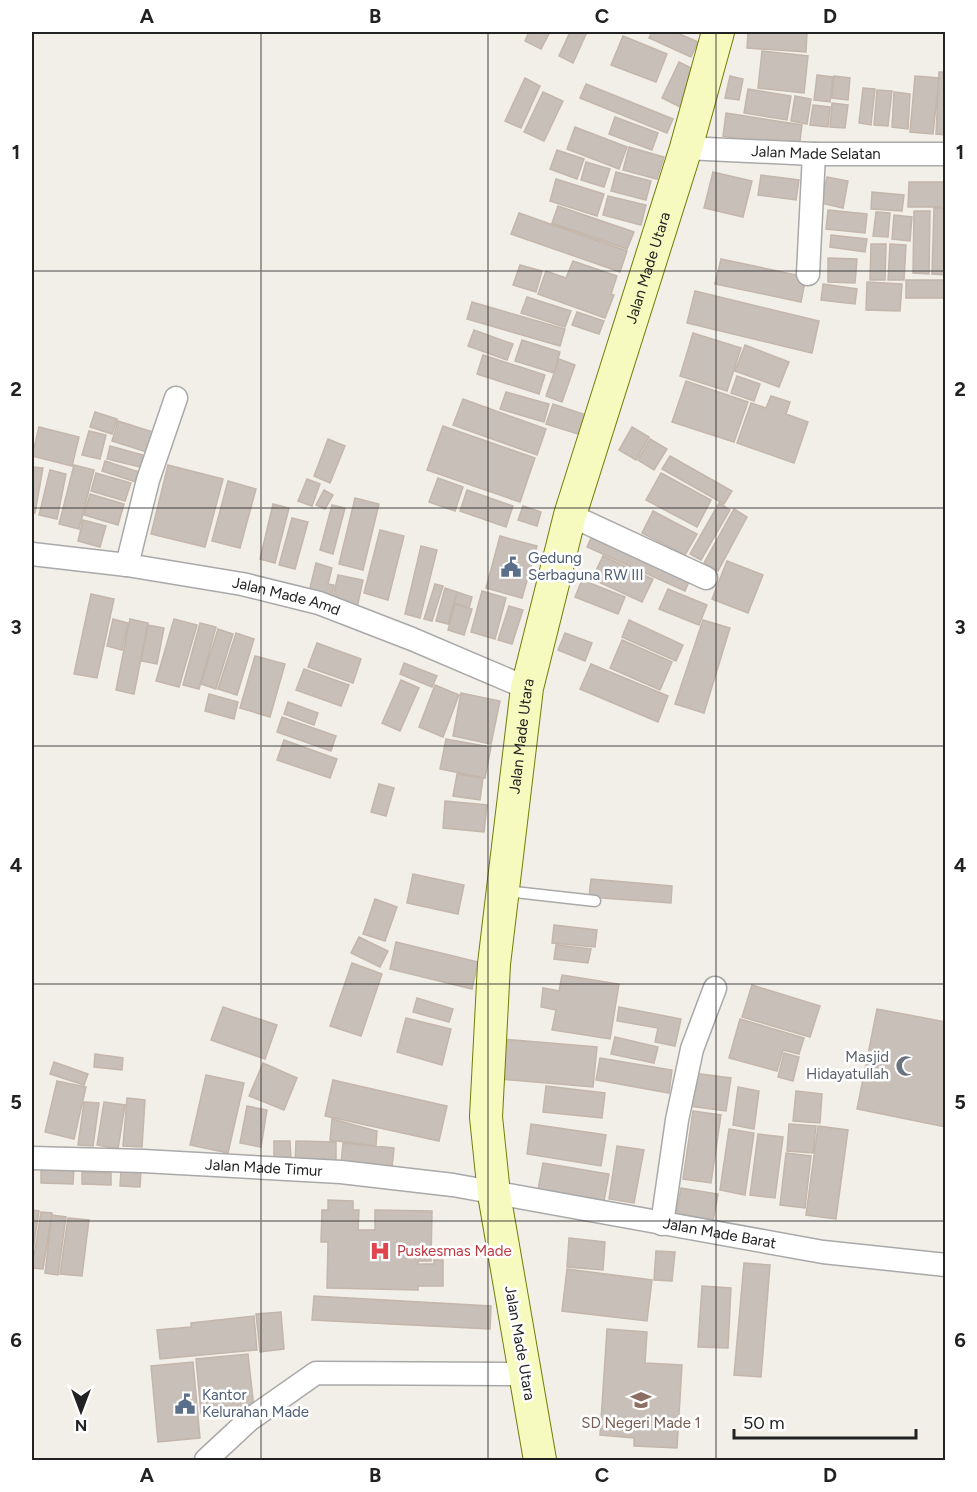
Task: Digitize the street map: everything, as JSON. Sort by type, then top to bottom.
[{"type":"street","name":"Jalan Made Utara","points":[[540,1461],[494,1194],[486,1117],[494,964],[527,688],[570,515],[686,148],[718,32]]},
{"type":"street","name":"Jalan Made Selatan","points":[[686,148],[814,154],[945,154]]},
{"type":"street","points":[[808,274],[814,154]]},
{"type":"street","points":[[127,565],[148,480],[176,398]]},
{"type":"street","points":[[570,515],[706,578]]},
{"type":"street","name":"Jalan Made Amd","points":[[32,554],[127,565],[242,584],[319,603],[412,639],[527,688]]},
{"type":"street","points":[[662,1224],[677,1120],[692,1049],[715,988]]},
{"type":"street","name":"Jalan Made Timur","points":[[32,1158],[143,1161],[341,1172],[453,1185],[494,1194]]},
{"type":"street","name":"Jalan Made Barat","points":[[494,1194],[823,1252],[945,1265]]},
{"type":"street","points":[[206,1461],[249,1420],[316,1373],[526,1374]]},
{"type":"lane","points":[[503,891],[594,902]]},
{"type":"building","points":[[529,32],[550,32],[541,49],[525,41]]},
{"type":"building","points":[[570,32],[587,32],[573,63],[559,56]]},
{"type":"building","points":[[652,32],[675,32],[698,42],[691,57],[649,38]]},
{"type":"building","points":[[748,32],[807,32],[806,52],[747,48]]},
{"type":"building","points":[[623,36],[667,54],[656,82],[611,65]]},
{"type":"building","points":[[762,51],[808,56],[804,93],[758,88]]},
{"type":"building","points":[[679,62],[697,71],[680,107],[662,98]]},
{"type":"building","points":[[939,72],[946,72],[946,135],[936,134]]},
{"type":"building","points":[[817,75],[833,77],[830,102],[814,100]]},
{"type":"building","points":[[730,76],[743,79],[739,100],[725,98]]},
{"type":"building","points":[[834,76],[850,78],[848,100],[832,98]]},
{"type":"building","points":[[915,76],[939,78],[933,134],[910,132]]},
{"type":"building","points":[[525,78],[540,86],[521,128],[505,121]]},
{"type":"building","points":[[586,84],[673,119],[667,133],[580,98]]},
{"type":"building","points":[[863,88],[875,89],[871,125],[859,123]]},
{"type":"building","points":[[748,89],[791,96],[787,120],[744,113]]},
{"type":"building","points":[[877,90],[892,91],[888,126],[874,125]]},
{"type":"building","points":[[543,92],[563,101],[544,141],[524,132]]},
{"type":"building","points":[[894,92],[910,94],[908,129],[892,127]]},
{"type":"building","points":[[795,96],[811,99],[807,124],[791,121]]},
{"type":"building","points":[[832,103],[848,105],[845,128],[830,127]]},
{"type":"building","points":[[813,105],[830,107],[828,127],[810,125]]},
{"type":"building","points":[[726,113],[802,125],[799,148],[723,136]]},
{"type":"building","points":[[615,117],[658,133],[652,150],[609,134]]},
{"type":"building","points":[[575,127],[627,147],[619,169],[567,149]]},
{"type":"building","points":[[629,147],[664,157],[657,179],[623,170]]},
{"type":"building","points":[[557,150],[584,159],[577,179],[550,169]]},
{"type":"building","points":[[586,162],[610,169],[604,187],[581,180]]},
{"type":"building","points":[[616,172],[651,181],[646,200],[611,191]]},
{"type":"building","points":[[713,172],[752,181],[743,217],[704,208]]},
{"type":"building","points":[[761,175],[799,180],[796,200],[758,195]]},
{"type":"building","points":[[827,177],[848,181],[843,208],[821,203]]},
{"type":"building","points":[[556,179],[604,194],[597,216],[550,201]]},
{"type":"building","points":[[909,182],[946,182],[946,207],[908,207]]},
{"type":"building","points":[[872,192],[904,195],[902,211],[871,209]]},
{"type":"building","points":[[608,196],[646,205],[641,225],[603,215]]},
{"type":"building","points":[[558,206],[634,232],[627,249],[552,223]]},
{"type":"building","points":[[934,208],[946,208],[946,275],[932,274]]},
{"type":"building","points":[[828,210],[867,214],[865,233],[826,229]]},
{"type":"building","points":[[914,211],[930,211],[929,274],[913,273]]},
{"type":"building","points":[[876,212],[890,213],[888,237],[873,236]]},
{"type":"building","points":[[519,213],[627,251],[620,272],[511,234]]},
{"type":"building","points":[[894,215],[912,217],[910,241],[892,239]]},
{"type":"building","points":[[831,235],[867,239],[865,252],[830,247]]},
{"type":"building","points":[[871,244],[886,244],[885,280],[870,280]]},
{"type":"building","points":[[890,244],[906,245],[904,280],[888,280]]},
{"type":"building","points":[[828,258],[857,259],[855,283],[828,282]]},
{"type":"building","points":[[721,259],[806,277],[801,302],[715,284]]},
{"type":"building","points":[[573,261],[617,276],[611,294],[614,295],[605,318],[538,294],[546,271],[566,278]]},
{"type":"building","points":[[520,265],[542,271],[536,292],[513,285]]},
{"type":"building","points":[[906,280],[946,280],[946,298],[906,298]]},
{"type":"building","points":[[867,282],[902,284],[900,311],[866,310]]},
{"type":"building","points":[[823,284],[857,289],[855,304],[821,300]]},
{"type":"building","points":[[695,291],[819,321],[812,353],[687,323]]},
{"type":"building","points":[[527,297],[571,311],[565,327],[521,313]]},
{"type":"building","points":[[472,302],[565,329],[560,346],[467,319]]},
{"type":"building","points":[[577,312],[604,321],[599,334],[572,325]]},
{"type":"building","points":[[474,330],[513,344],[507,360],[468,346]]},
{"type":"building","points":[[693,333],[741,348],[727,391],[680,376]]},
{"type":"building","points":[[522,340],[560,352],[554,373],[515,361]]},
{"type":"building","points":[[745,345],[789,362],[779,387],[735,371]]},
{"type":"building","points":[[483,355],[545,375],[539,394],[477,374]]},
{"type":"building","points":[[559,359],[575,365],[562,402],[546,396]]},
{"type":"building","points":[[737,376],[760,384],[754,401],[731,393]]},
{"type":"building","points":[[686,381],[748,402],[734,442],[672,422]]},
{"type":"building","points":[[506,392],[549,404],[544,422],[500,409]]},
{"type":"building","points":[[771,396],[790,402],[786,414],[808,422],[794,463],[737,443],[751,403],[766,408]]},
{"type":"building","points":[[463,399],[546,429],[537,455],[453,425]]},
{"type":"building","points":[[553,404],[595,418],[588,437],[546,424]]},
{"type":"building","points":[[95,412],[117,419],[112,434],[90,427]]},
{"type":"building","points":[[118,421],[156,433],[150,453],[112,441]]},
{"type":"building","points":[[443,426],[535,458],[520,502],[427,470]]},
{"type":"building","points":[[39,427],[79,437],[72,466],[32,456]]},
{"type":"building","points":[[632,427],[649,437],[636,460],[619,450]]},
{"type":"building","points":[[89,431],[106,435],[100,459],[82,455]]},
{"type":"building","points":[[328,439],[345,446],[330,483],[314,476]]},
{"type":"building","points":[[650,439],[667,449],[654,470],[638,460]]},
{"type":"building","points":[[110,446],[143,455],[140,467],[107,459]]},
{"type":"building","points":[[670,456],[732,491],[724,504],[662,469]]},
{"type":"building","points":[[105,461],[139,472],[136,482],[102,471]]},
{"type":"building","points":[[74,465],[94,470],[79,529],[59,524]]},
{"type":"building","points":[[168,465],[223,479],[205,547],[151,534]]},
{"type":"building","points":[[32,467],[43,468],[35,513],[32,512]]},
{"type":"building","points":[[50,470],[66,474],[57,519],[39,515]]},
{"type":"building","points":[[96,473],[131,483],[125,501],[91,491]]},
{"type":"building","points":[[661,473],[711,500],[697,527],[646,500]]},
{"type":"building","points":[[438,478],[463,487],[455,511],[429,502]]},
{"type":"building","points":[[307,479],[320,484],[312,506],[298,501]]},
{"type":"building","points":[[228,481],[256,489],[240,548],[212,541]]},
{"type":"building","points":[[324,490],[333,495],[325,509],[316,505]]},
{"type":"building","points":[[467,490],[513,506],[506,527],[460,511]]},
{"type":"building","points":[[90,494],[124,504],[118,525],[84,515]]},
{"type":"building","points":[[355,498],[379,504],[363,570],[339,564]]},
{"type":"building","points":[[719,503],[730,510],[701,560],[690,554]]},
{"type":"building","points":[[273,504],[289,508],[275,563],[260,559]]},
{"type":"building","points":[[332,505],[345,508],[333,554],[320,550]]},
{"type":"building","points":[[523,506],[541,512],[537,526],[518,520]]},
{"type":"building","points":[[734,509],[747,517],[718,571],[704,563]]},
{"type":"building","points":[[653,511],[697,534],[685,555],[642,533]]},
{"type":"building","points":[[292,518],[308,522],[295,569],[279,565]]},
{"type":"building","points":[[83,520],[106,526],[100,547],[78,541]]},
{"type":"building","points":[[380,530],[404,536],[388,600],[364,593]]},
{"type":"building","points":[[593,534],[691,577],[685,591],[587,547]]},
{"type":"building","name":"Gedung Serbaguna RW III","points":[[500,536],[537,546],[522,598],[486,588]]},
{"type":"building","points":[[421,546],[437,550],[420,618],[405,614]]},
{"type":"building","points":[[603,556],[653,579],[642,602],[592,579]]},
{"type":"building","points":[[727,561],[763,575],[748,613],[712,599]]},
{"type":"building","points":[[316,563],[332,568],[328,584],[334,585],[330,602],[308,596]]},
{"type":"building","points":[[338,575],[363,580],[357,608],[332,602]]},
{"type":"building","points":[[582,580],[625,597],[618,614],[575,597]]},
{"type":"building","points":[[435,584],[443,586],[432,621],[424,619]]},
{"type":"building","points":[[445,588],[457,592],[448,624],[436,621]]},
{"type":"building","points":[[668,589],[707,605],[699,625],[659,609]]},
{"type":"building","points":[[482,591],[506,598],[495,639],[471,632]]},
{"type":"building","points":[[457,592],[472,597],[469,608],[454,603]]},
{"type":"building","points":[[91,594],[114,599],[97,678],[74,674]]},
{"type":"building","points":[[455,604],[472,609],[464,635],[448,630]]},
{"type":"building","points":[[509,606],[523,610],[512,644],[498,640]]},
{"type":"building","points":[[113,619],[128,623],[122,650],[107,646]]},
{"type":"building","points":[[130,619],[148,623],[134,694],[116,690]]},
{"type":"building","points":[[174,619],[197,625],[179,687],[156,681]]},
{"type":"building","points":[[629,620],[683,645],[676,661],[622,637]]},
{"type":"building","points":[[703,620],[730,628],[704,713],[675,704]]},
{"type":"building","points":[[200,623],[216,627],[199,689],[183,685]]},
{"type":"building","points":[[148,625],[164,628],[157,664],[141,661]]},
{"type":"building","points":[[218,629],[233,634],[216,689],[201,684]]},
{"type":"building","points":[[236,633],[254,639],[237,695],[218,689]]},
{"type":"building","points":[[565,633],[592,643],[585,661],[558,650]]},
{"type":"building","points":[[622,640],[672,662],[660,690],[610,668]]},
{"type":"building","points":[[317,643],[361,659],[353,683],[308,667]]},
{"type":"building","points":[[255,656],[285,664],[270,717],[240,708]]},
{"type":"building","points":[[404,663],[437,676],[432,687],[400,674]]},
{"type":"building","points":[[591,664],[668,696],[658,722],[580,689]]},
{"type":"building","points":[[304,669],[349,685],[341,706],[296,690]]},
{"type":"building","points":[[401,680],[419,688],[400,731],[382,723]]},
{"type":"building","points":[[435,685],[459,695],[443,737],[419,727]]},
{"type":"building","points":[[461,693],[500,701],[491,744],[453,736]]},
{"type":"building","points":[[209,694],[238,702],[234,719],[205,711]]},
{"type":"building","points":[[288,702],[318,713],[314,725],[284,714]]},
{"type":"building","points":[[282,717],[336,736],[331,751],[277,732]]},
{"type":"building","points":[[446,739],[491,747],[485,778],[440,769]]},
{"type":"building","points":[[284,740],[337,759],[330,778],[277,760]]},
{"type":"building","points":[[457,774],[483,778],[480,800],[453,796]]},
{"type":"building","points":[[379,784],[394,788],[386,816],[371,812]]},
{"type":"building","points":[[445,801],[487,805],[484,832],[443,828]]},
{"type":"building","points":[[413,874],[464,885],[458,914],[407,903]]},
{"type":"building","points":[[591,879],[672,886],[671,903],[589,897]]},
{"type":"building","points":[[375,899],[397,907],[385,941],[363,934]]},
{"type":"building","points":[[554,925],[597,930],[595,947],[552,943]]},
{"type":"building","points":[[359,937],[388,951],[380,967],[351,953]]},
{"type":"building","points":[[396,942],[478,962],[472,989],[390,969]]},
{"type":"building","points":[[556,945],[591,949],[588,963],[554,959]]},
{"type":"building","points":[[352,963],[382,974],[361,1036],[330,1026]]},
{"type":"building","points":[[562,975],[619,984],[610,1039],[552,1030],[556,1010],[541,1007],[543,988],[559,991]]},
{"type":"building","points":[[752,985],[820,1006],[810,1037],[742,1017]]},
{"type":"building","points":[[417,998],[453,1009],[449,1022],[413,1012]]},
{"type":"building","points":[[223,1007],[277,1025],[265,1059],[211,1040]]},
{"type":"building","points":[[619,1007],[681,1019],[675,1046],[655,1042],[658,1028],[617,1021]]},
{"type":"building","name":"Masjid Hidayatullah","points":[[877,1009],[946,1022],[946,1127],[857,1109]]},
{"type":"building","points":[[406,1018],[451,1029],[442,1065],[397,1052]]},
{"type":"building","points":[[740,1019],[804,1038],[799,1054],[783,1050],[777,1071],[729,1058]]},
{"type":"building","points":[[615,1037],[658,1047],[654,1063],[611,1054]]},
{"type":"building","points":[[502,1039],[597,1047],[593,1087],[499,1079]]},
{"type":"building","points":[[784,1053],[799,1057],[793,1081],[778,1077]]},
{"type":"building","points":[[95,1054],[123,1058],[122,1070],[94,1067]]},
{"type":"building","points":[[600,1058],[672,1070],[669,1093],[596,1080]]},
{"type":"building","points":[[54,1062],[88,1074],[84,1085],[50,1074]]},
{"type":"building","points":[[263,1063],[297,1078],[284,1110],[249,1096]]},
{"type":"building","points":[[693,1073],[731,1078],[726,1111],[689,1106]]},
{"type":"building","points":[[206,1075],[244,1083],[228,1153],[190,1145]]},
{"type":"building","points":[[333,1080],[447,1106],[439,1141],[325,1116]]},
{"type":"building","points":[[57,1081],[86,1087],[74,1139],[45,1132]]},
{"type":"building","points":[[546,1086],[605,1093],[602,1118],[543,1112]]},
{"type":"building","points":[[738,1087],[759,1091],[754,1129],[733,1125]]},
{"type":"building","points":[[796,1091],[822,1094],[820,1123],[793,1121]]},
{"type":"building","points":[[127,1098],[145,1100],[142,1147],[123,1146]]},
{"type":"building","points":[[84,1102],[99,1103],[93,1146],[78,1145]]},
{"type":"building","points":[[104,1102],[125,1105],[118,1149],[97,1145]]},
{"type":"building","points":[[247,1106],[267,1110],[261,1147],[240,1143]]},
{"type":"building","points":[[693,1111],[721,1115],[711,1183],[683,1179]]},
{"type":"building","points":[[332,1119],[377,1131],[376,1146],[330,1140]]},
{"type":"building","points":[[531,1124],[606,1135],[601,1166],[527,1154]]},
{"type":"building","points":[[789,1124],[816,1126],[813,1153],[787,1151]]},
{"type":"building","points":[[818,1126],[848,1130],[836,1219],[806,1215]]},
{"type":"building","points":[[729,1129],[754,1133],[745,1195],[720,1190]]},
{"type":"building","points":[[758,1134],[783,1137],[775,1198],[750,1195]]},
{"type":"building","points":[[274,1141],[290,1141],[291,1159],[274,1159]]},
{"type":"building","points":[[296,1141],[336,1142],[336,1166],[295,1165]]},
{"type":"building","points":[[343,1143],[394,1148],[392,1168],[341,1164]]},
{"type":"building","points":[[617,1146],[644,1150],[634,1203],[609,1199]]},
{"type":"building","points":[[786,1153],[811,1156],[805,1208],[780,1205]]},
{"type":"building","points":[[543,1163],[609,1174],[604,1201],[538,1190]]},
{"type":"building","points":[[41,1165],[74,1166],[73,1184],[41,1183]]},
{"type":"building","points":[[121,1170],[141,1170],[140,1187],[120,1186]]},
{"type":"building","points":[[82,1172],[111,1173],[111,1185],[82,1184]]},
{"type":"building","points":[[681,1188],[718,1194],[712,1226],[675,1219]]},
{"type":"building","name":"Puskesmas Made","points":[[328,1200],[353,1201],[353,1210],[359,1210],[358,1230],[375,1230],[375,1210],[432,1211],[431,1261],[418,1261],[418,1264],[434,1264],[434,1260],[443,1260],[443,1286],[418,1286],[418,1290],[327,1288],[328,1242],[321,1242],[322,1210],[328,1210]]},
{"type":"building","points":[[32,1210],[39,1211],[32,1257]]},
{"type":"building","points":[[41,1212],[52,1213],[43,1269],[32,1268]]},
{"type":"building","points":[[52,1215],[66,1217],[58,1275],[45,1273]]},
{"type":"building","points":[[68,1218],[89,1220],[82,1276],[60,1274]]},
{"type":"building","points":[[569,1238],[605,1242],[603,1270],[567,1267]]},
{"type":"building","points":[[656,1251],[675,1252],[672,1281],[654,1280]]},
{"type":"building","points":[[744,1263],[770,1265],[761,1377],[734,1375]]},
{"type":"building","points":[[567,1269],[652,1280],[647,1321],[562,1311]]},
{"type":"building","points":[[702,1286],[731,1288],[728,1348],[698,1347]]},
{"type":"building","points":[[314,1296],[491,1306],[490,1329],[312,1320]]},
{"type":"building","points":[[281,1312],[284,1349],[260,1352],[256,1314]]},
{"type":"building","points":[[254,1316],[257,1350],[160,1359],[157,1330],[191,1327],[191,1323]]},
{"type":"building","name":"SD Negeri Made 1","points":[[607,1329],[647,1332],[645,1363],[682,1365],[677,1448],[634,1446],[634,1438],[600,1435]]},
{"type":"building","name":"Kantor Kelurahan Made","points":[[248,1354],[254,1408],[201,1413],[196,1359]]},
{"type":"building","points":[[193,1362],[200,1438],[158,1442],[151,1366]]},
{"type":"place","name":"Gedung Serbaguna RW III","points":[[511,567]]},
{"type":"place","name":"Masjid Hidayatullah","points":[[906,1066]]},
{"type":"place","name":"Puskesmas Made","points":[[380,1251]]},
{"type":"place","name":"SD Negeri Made 1","points":[[641,1400]]},
{"type":"place","name":"Kantor Kelurahan Made","points":[[185,1404]]}]
